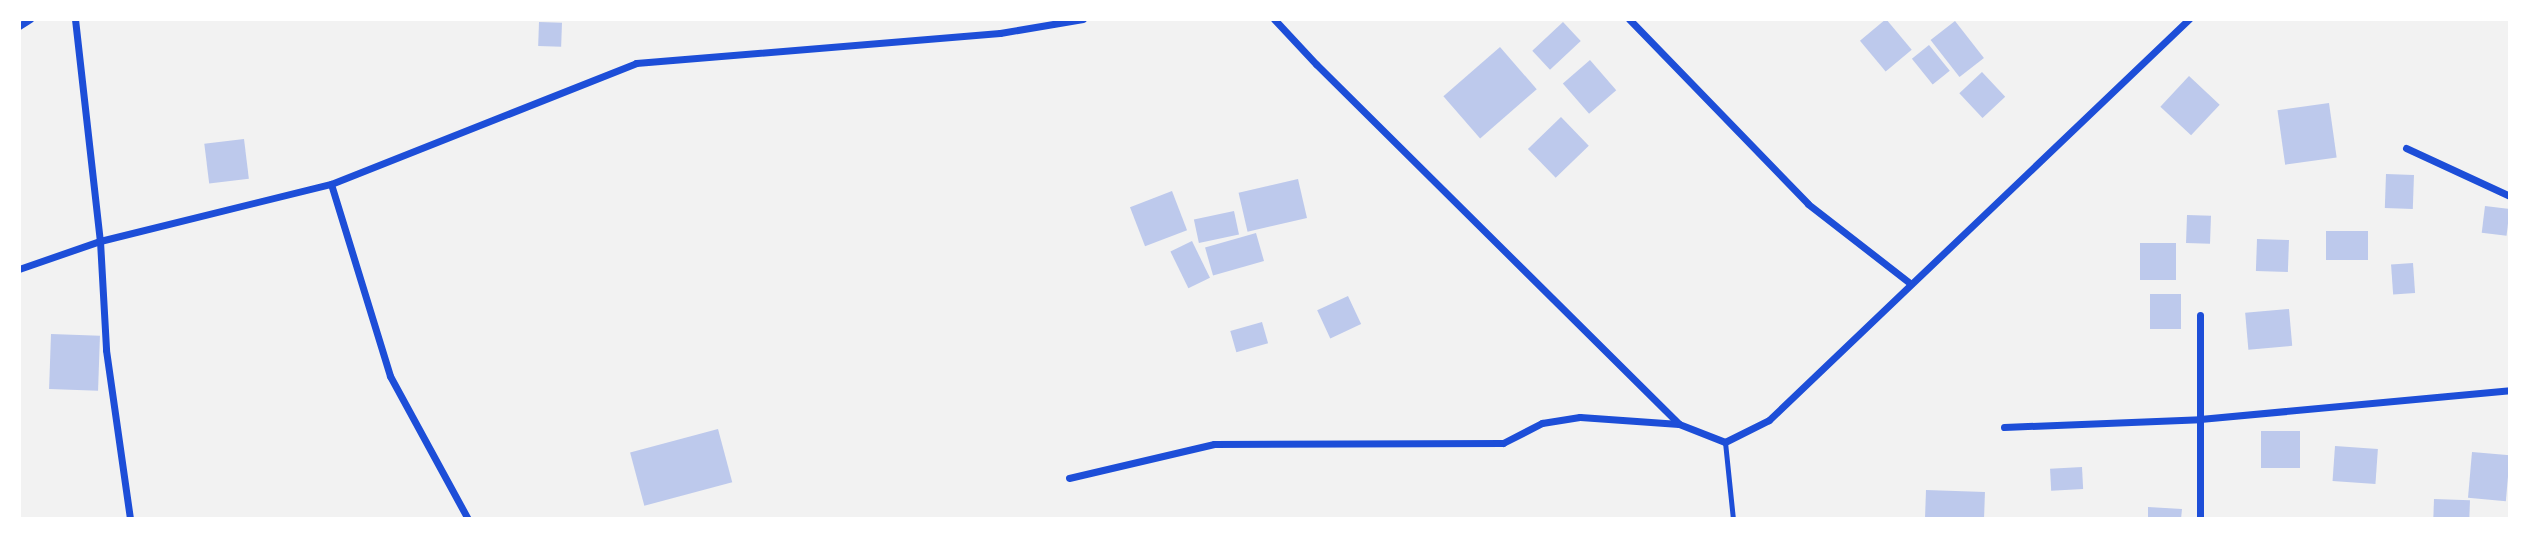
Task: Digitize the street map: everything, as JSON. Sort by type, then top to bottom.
[{"type":"street","points":[[19,26],[30,19]]},
{"type":"street","points":[[75,19],[100,241],[106,350],[130,519]]},
{"type":"street","points":[[19,269],[100,241],[331,184],[636,63],[1000,33],[1083,19]]},
{"type":"street","points":[[1274,19],[1315,64],[1679,424]]},
{"type":"street","points":[[1629,19],[1808,204],[1912,284]]},
{"type":"street","points":[[1069,478],[1213,444],[1503,443],[1542,424],[1580,417],[1679,424],[1725,443],[1769,420],[2189,19]]},
{"type":"street","points":[[2406,148],[2510,196]]},
{"type":"street","points":[[331,184],[390,376],[468,519]]},
{"type":"street","points":[[2200,315],[2200,519]]},
{"type":"street","points":[[2004,427],[2200,419],[2510,390]]},
{"type":"lane","points":[[1725,443],[1733,519]]},
{"type":"building","points":[[1886,19],[1912,50],[1886,71],[1860,41]]},
{"type":"building","points":[[1955,21],[1984,58],[1960,77],[1931,40]]},
{"type":"building","points":[[539,22],[562,23],[561,47],[538,46]]},
{"type":"building","points":[[1563,22],[1581,41],[1550,70],[1532,51]]},
{"type":"building","points":[[1929,45],[1950,71],[1933,84],[1912,59]]},
{"type":"building","points":[[1500,47],[1537,89],[1480,138],[1443,96]]},
{"type":"building","points":[[1590,60],[1616,90],[1589,114],[1563,84]]},
{"type":"building","points":[[1982,72],[2005,97],[1983,118],[1959,93]]},
{"type":"building","points":[[2189,76],[2220,105],[2191,135],[2160,107]]},
{"type":"building","points":[[2329,103],[2337,157],[2285,165],[2278,110]]},
{"type":"building","points":[[1561,117],[1589,146],[1556,178],[1528,149]]},
{"type":"building","points":[[244,139],[249,179],[209,184],[204,144]]},
{"type":"building","points":[[2386,174],[2414,175],[2413,209],[2385,208]]},
{"type":"building","points":[[1298,179],[1307,218],[1248,232],[1239,193]]},
{"type":"building","points":[[1172,191],[1187,230],[1145,246],[1130,207]]},
{"type":"building","points":[[2485,206],[2510,209],[2507,236],[2482,233]]},
{"type":"building","points":[[1234,211],[1239,234],[1199,243],[1194,220]]},
{"type":"building","points":[[2187,215],[2211,216],[2210,244],[2186,243]]},
{"type":"building","points":[[2326,231],[2368,231],[2368,260],[2326,260]]},
{"type":"building","points":[[1256,233],[1264,261],[1213,275],[1205,248]]},
{"type":"building","points":[[2257,239],[2289,240],[2288,272],[2256,271]]},
{"type":"building","points":[[1192,241],[1210,278],[1188,288],[1170,252]]},
{"type":"building","points":[[2140,243],[2176,243],[2176,280],[2140,280]]},
{"type":"building","points":[[2413,263],[2415,293],[2393,294],[2391,265]]},
{"type":"building","points":[[2150,294],[2181,294],[2181,329],[2150,329]]},
{"type":"building","points":[[1348,296],[1361,324],[1330,338],[1317,310]]},
{"type":"building","points":[[2289,309],[2292,346],[2248,350],[2245,313]]},
{"type":"building","points":[[1262,322],[1268,343],[1236,352],[1230,331]]},
{"type":"building","points":[[51,334],[100,336],[98,391],[49,389]]},
{"type":"building","points":[[718,429],[732,482],[644,506],[630,453]]},
{"type":"building","points":[[2261,431],[2300,431],[2300,468],[2261,468]]},
{"type":"building","points":[[2335,446],[2378,449],[2375,484],[2333,481]]},
{"type":"building","points":[[2472,452],[2510,455],[2506,501],[2468,498]]},
{"type":"building","points":[[2082,467],[2083,489],[2051,491],[2050,469]]},
{"type":"building","points":[[1926,490],[1985,492],[1984,519],[1925,519]]},
{"type":"building","points":[[2434,499],[2470,500],[2469,519],[2433,519]]},
{"type":"building","points":[[2148,507],[2182,509],[2181,519],[2148,519]]}]
